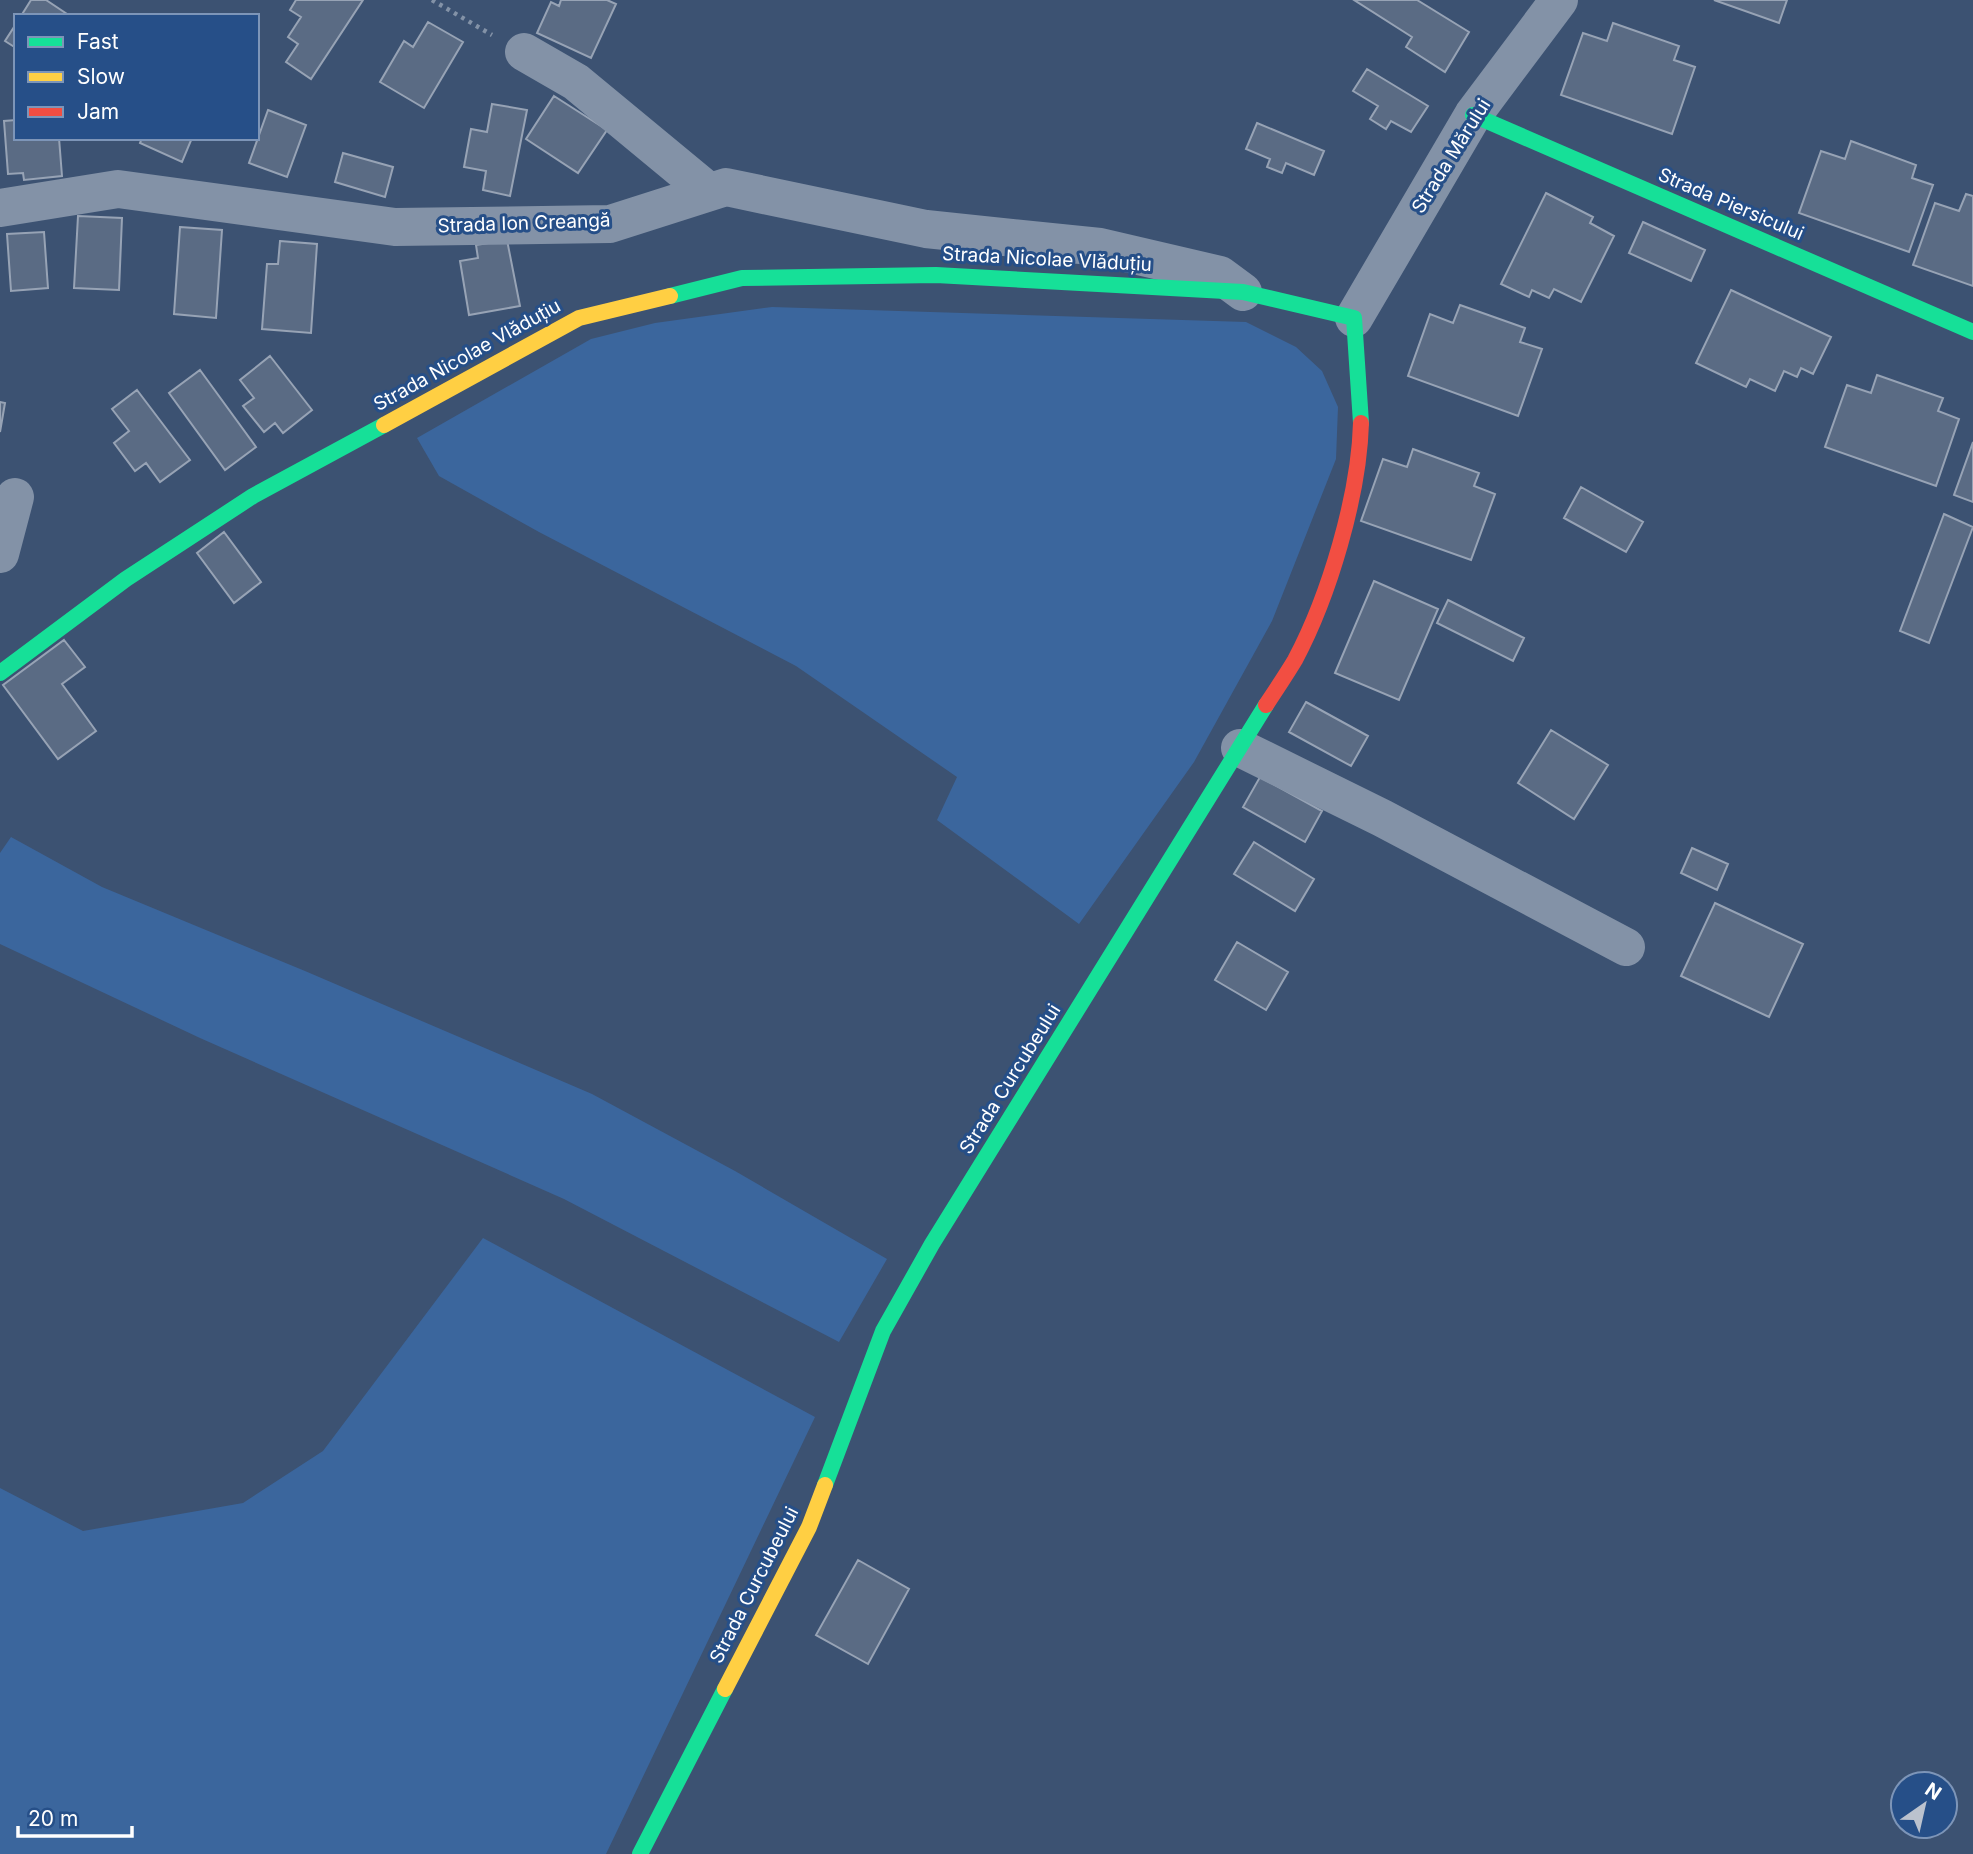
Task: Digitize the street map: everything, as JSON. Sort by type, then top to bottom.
[{"type":"street","name":"Strada Mărului","points":[[1354,318],[1473,116],[1559,0]]},
{"type":"street","points":[[524,52],[576,82],[709,192]]},
{"type":"street","name":"Strada Piersicului","points":[[1473,116],[1973,332]]},
{"type":"street","name":"Strada Ion Creangă","points":[[0,208],[118,189],[395,227],[610,224],[726,187],[926,229],[1100,247],[1220,275],[1243,292]]},
{"type":"street","name":"Strada Nicolae Vlăduțiu","points":[[0,673],[126,579],[253,496],[579,318],[742,278],[936,275],[1243,292],[1354,318]]},
{"type":"street","name":"Strada Curcubeului","points":[[640,1854],[809,1527],[883,1331],[932,1244],[1295,659],[1325,589],[1353,498],[1361,428],[1354,318]]},
{"type":"street","points":[[0,554],[15,497]]},
{"type":"street","points":[[1240,748],[1382,818],[1626,947]]},
{"type":"path","points":[[432,0],[524,52]]},
{"type":"shaded area","points":[[772,307],[1246,322],[1296,347],[1322,371],[1338,407],[1336,459],[1272,621],[1194,762],[1079,924],[937,820],[957,777],[796,666],[539,532],[439,476],[417,438],[591,339],[655,323]]},
{"type":"shaded area","points":[[11,837],[102,887],[592,1094],[735,1171],[887,1259],[839,1342],[564,1199],[200,1038],[0,944],[0,853]]},
{"type":"shaded area","points":[[483,1238],[815,1417],[606,1854],[0,1854],[0,1488],[83,1531],[243,1503],[323,1451]]},
{"type":"building","points":[[31,0],[46,0],[67,14],[22,14]]},
{"type":"building","points":[[296,0],[363,0],[311,79],[286,62],[298,44],[288,37],[301,17],[290,10]]},
{"type":"building","points":[[561,0],[607,0],[616,4],[591,58],[537,33],[551,2],[559,6]]},
{"type":"building","points":[[1354,0],[1417,0],[1469,32],[1445,72],[1406,47],[1412,37]]},
{"type":"building","points":[[1714,0],[1787,0],[1779,23]]},
{"type":"building","points":[[428,22],[463,42],[424,108],[380,82],[404,41],[413,47]]},
{"type":"building","points":[[1613,23],[1679,46],[1674,60],[1695,67],[1672,134],[1561,95],[1583,33],[1607,41]]},
{"type":"building","points":[[14,27],[14,47],[5,41]]},
{"type":"building","points":[[1367,69],[1428,106],[1411,132],[1391,121],[1386,129],[1370,119],[1378,106],[1353,91]]},
{"type":"building","points":[[554,96],[607,130],[578,173],[526,139]]},
{"type":"building","points":[[492,104],[527,110],[510,196],[483,190],[486,171],[464,167],[471,129],[487,132]]},
{"type":"building","points":[[268,110],[306,125],[287,177],[249,163]]},
{"type":"building","points":[[14,120],[14,140],[59,140],[62,176],[24,180],[23,173],[8,174],[4,121]]},
{"type":"building","points":[[1257,123],[1324,151],[1314,175],[1286,163],[1282,173],[1267,167],[1270,159],[1246,149]]},
{"type":"building","points":[[141,140],[191,140],[182,162],[140,143]]},
{"type":"building","points":[[1851,141],[1916,165],[1912,178],[1933,185],[1909,252],[1799,213],[1821,151],[1845,159]]},
{"type":"building","points":[[343,153],[393,167],[385,197],[335,182]]},
{"type":"building","points":[[1546,193],[1593,217],[1590,223],[1614,236],[1581,302],[1554,289],[1549,298],[1532,290],[1529,297],[1501,284]]},
{"type":"building","points":[[1966,194],[1973,196],[1973,286],[1913,265],[1935,203],[1959,211]]},
{"type":"building","points":[[78,216],[122,218],[119,290],[74,288]]},
{"type":"building","points":[[1643,222],[1705,250],[1691,281],[1629,253]]},
{"type":"building","points":[[180,227],[222,230],[216,318],[174,314]]},
{"type":"building","points":[[44,232],[48,288],[11,291],[7,234]]},
{"type":"building","points":[[507,240],[520,306],[469,315],[460,261],[478,258],[476,245]]},
{"type":"building","points":[[280,241],[317,244],[311,333],[262,329],[267,264],[278,264]]},
{"type":"building","points":[[1731,290],[1831,337],[1813,374],[1801,368],[1797,377],[1784,371],[1775,391],[1750,379],[1746,387],[1696,363]]},
{"type":"building","points":[[1460,305],[1525,328],[1520,342],[1542,349],[1518,416],[1408,376],[1430,314],[1453,323]]},
{"type":"building","points":[[270,356],[312,410],[283,433],[275,423],[264,432],[243,406],[254,398],[240,380]]},
{"type":"building","points":[[200,370],[256,447],[225,470],[169,393]]},
{"type":"building","points":[[1877,375],[1943,398],[1938,411],[1959,419],[1936,486],[1825,447],[1847,385],[1871,393]]},
{"type":"building","points":[[137,390],[190,460],[160,482],[146,463],[135,471],[114,443],[129,431],[112,409]]},
{"type":"building","points":[[0,402],[5,403],[0,432]]},
{"type":"building","points":[[1973,442],[1973,502],[1954,495]]},
{"type":"building","points":[[1413,449],[1479,473],[1474,486],[1495,494],[1471,560],[1361,521],[1383,459],[1407,467]]},
{"type":"building","points":[[1581,487],[1643,522],[1626,552],[1564,518]]},
{"type":"building","points":[[1944,514],[1973,527],[1929,643],[1900,631]]},
{"type":"building","points":[[224,532],[261,582],[234,603],[197,553]]},
{"type":"building","points":[[1374,581],[1438,609],[1399,700],[1335,673]]},
{"type":"building","points":[[1448,600],[1524,638],[1513,661],[1437,623]]},
{"type":"building","points":[[64,640],[85,667],[62,684],[96,731],[58,759],[3,685]]},
{"type":"building","points":[[1306,702],[1368,736],[1351,766],[1289,732]]},
{"type":"building","points":[[1551,730],[1608,765],[1574,819],[1518,783]]},
{"type":"building","points":[[1260,777],[1322,811],[1305,842],[1243,807]]},
{"type":"building","points":[[1254,842],[1314,879],[1295,911],[1234,874]]},
{"type":"building","points":[[1692,848],[1728,864],[1717,890],[1681,873]]},
{"type":"building","points":[[1715,903],[1803,944],[1769,1017],[1681,976]]},
{"type":"building","points":[[1237,942],[1288,972],[1266,1010],[1215,980]]},
{"type":"building","points":[[858,1560],[909,1589],[868,1664],[816,1635]]},
{"type":"traffic: fast","points":[[1473,115],[1973,332]]},
{"type":"traffic: fast","points":[[670,296],[742,278],[936,275],[1243,292],[1354,318],[1361,423]]},
{"type":"traffic: fast","points":[[0,673],[126,579],[253,496],[384,425]]},
{"type":"traffic: fast","points":[[825,1485],[883,1331],[932,1244],[1266,705]]},
{"type":"traffic: fast","points":[[640,1854],[725,1689]]},
{"type":"traffic: slow","points":[[384,425],[579,318],[670,296]]},
{"type":"traffic: slow","points":[[725,1689],[809,1527],[825,1485]]},
{"type":"traffic: jam","points":[[1266,705],[1308,634],[1330,576],[1355,482],[1361,423]]}]
